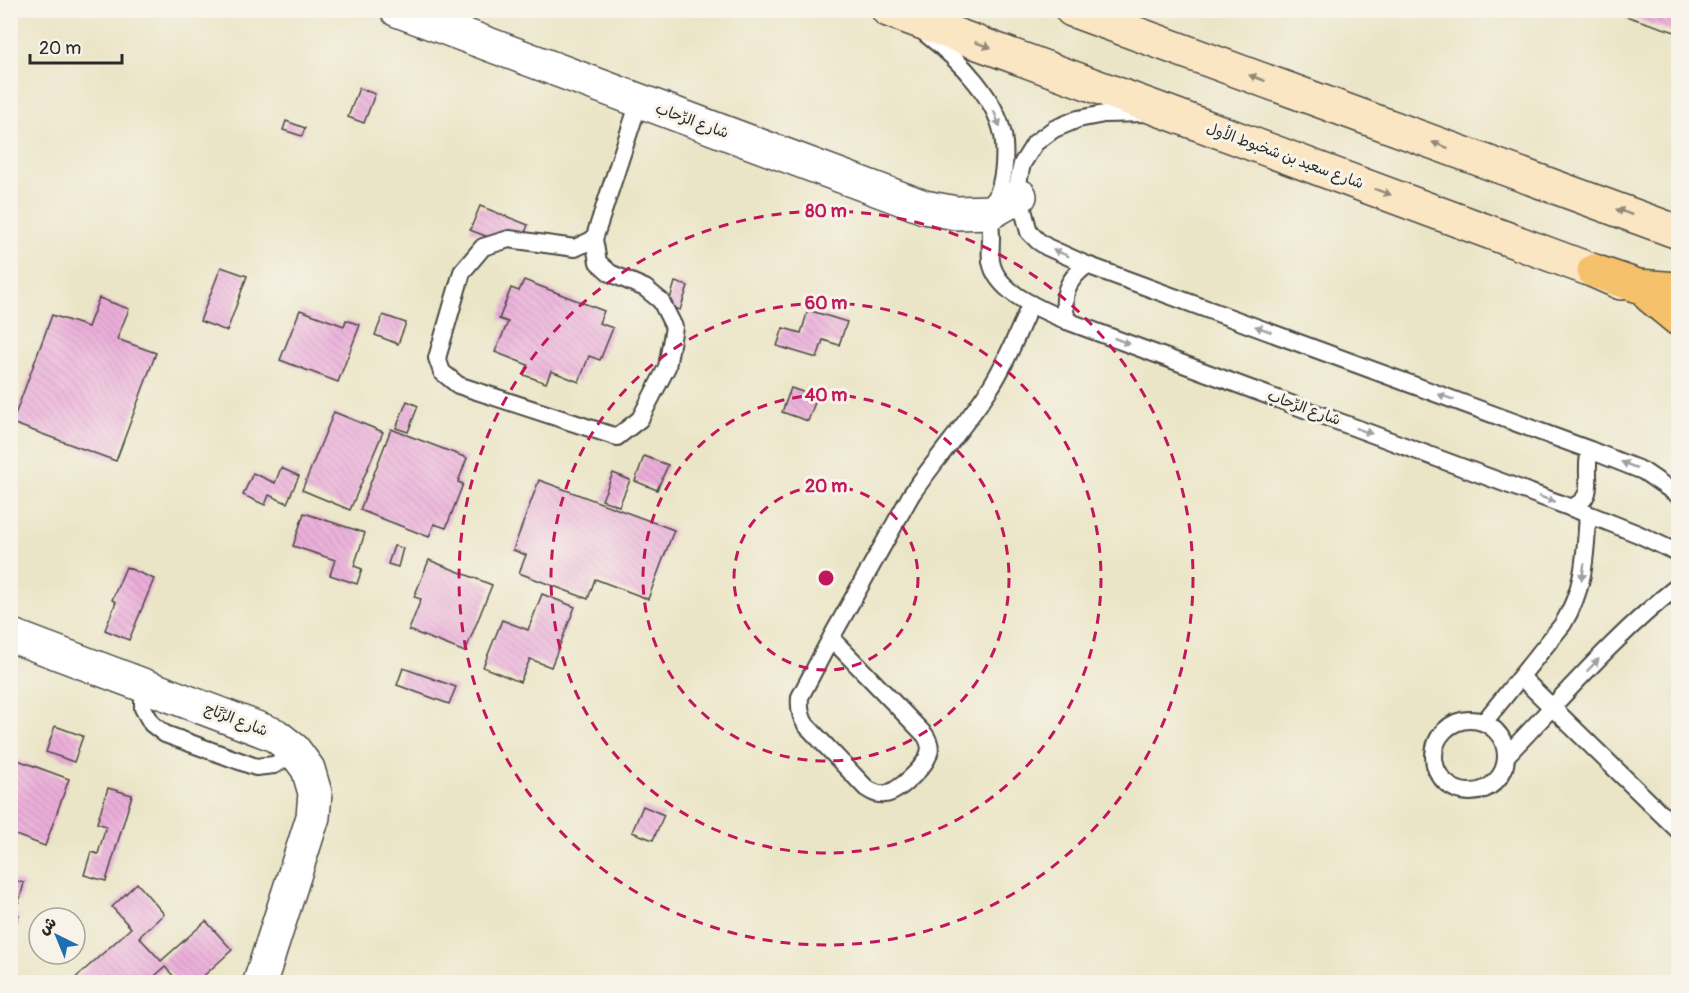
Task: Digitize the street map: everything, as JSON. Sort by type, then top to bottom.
[{"type":"main road","points":[[1072,10],[1678,232]]},
{"type":"main road","name":"شارع سعيد بن شخبوط الأول","points":[[896,13],[1669,298]]},
{"type":"main road","points":[[1669,298],[1678,320]]},
{"type":"street","name":"شارع الرِّحاب","points":[[397,10],[924,207],[956,213],[991,212],[1020,196]]},
{"type":"street","name":"شارع الرِّتَاج","points":[[10,635],[275,735],[294,750],[308,769],[315,793],[313,817],[260,982]]},
{"type":"lane","name":"شارع الرِّحاب","points":[[896,13],[933,39],[963,68],[989,100],[1000,121],[1004,142],[1003,167],[1001,183],[991,212],[991,262],[997,277],[1008,289],[1030,304],[1067,321],[1588,514],[1678,553]]},
{"type":"lane","points":[[594,239],[575,248],[508,239],[483,247],[462,272],[437,358],[442,372],[458,385],[617,436],[640,419],[667,367],[674,327],[661,301],[645,288],[610,273],[598,262],[594,239],[639,102]]},
{"type":"lane","points":[[1169,112],[1104,114],[1078,119],[1054,129],[1035,143],[1022,164],[1017,187],[1029,232],[1047,247],[1087,265],[1643,471],[1678,495]]},
{"type":"lane","points":[[1067,321],[1064,299],[1066,289],[1071,279],[1087,265]]},
{"type":"lane","points":[[831,638],[928,740],[930,751],[925,761],[891,794],[882,795],[866,788],[806,725],[801,717],[800,697],[831,638],[911,495],[1000,372],[1030,304]]},
{"type":"lane","points":[[1571,508],[1580,504],[1588,486],[1587,467],[1590,450]]},
{"type":"lane","points":[[1484,722],[1563,624],[1572,609],[1583,574],[1588,514]]},
{"type":"lane","points":[[1506,756],[1645,613],[1678,586]]},
{"type":"lane","points":[[1521,677],[1678,830]]},
{"type":"lane","points":[[1470,719],[1484,722],[1496,730],[1504,742],[1506,756],[1504,770],[1496,782],[1484,790],[1470,792],[1456,789],[1444,781],[1436,770],[1434,756],[1437,742],[1445,730],[1456,722],[1470,719]]},
{"type":"building","points":[[1678,10],[1678,33],[1610,11]]},
{"type":"building","points":[[359,88],[375,94],[364,123],[348,117]]},
{"type":"building","points":[[286,121],[305,128],[302,136],[283,130]]},
{"type":"building","points":[[480,206],[528,225],[519,249],[470,230]]},
{"type":"building","points":[[221,267],[247,276],[227,331],[200,321]]},
{"type":"building","points":[[524,280],[604,311],[599,323],[613,328],[600,360],[589,356],[579,382],[551,371],[546,383],[524,375],[528,365],[495,352],[508,322],[499,319],[511,288],[519,291]]},
{"type":"building","points":[[675,282],[688,286],[680,310],[668,306]]},
{"type":"building","points":[[99,298],[129,309],[117,339],[156,353],[116,461],[12,423],[52,315],[88,327]]},
{"type":"building","points":[[300,310],[344,326],[346,320],[360,325],[338,382],[280,360]]},
{"type":"building","points":[[808,310],[847,322],[839,345],[823,340],[817,358],[777,346],[783,328],[801,333]]},
{"type":"building","points":[[383,315],[406,323],[398,344],[375,335]]},
{"type":"building","points":[[791,388],[817,397],[808,421],[782,412]]},
{"type":"building","points":[[407,401],[418,406],[408,432],[396,428]]},
{"type":"building","points":[[334,412],[383,432],[350,510],[302,490]]},
{"type":"building","points":[[391,429],[467,458],[458,482],[463,484],[446,528],[434,524],[429,537],[360,510]]},
{"type":"building","points":[[644,456],[668,465],[657,490],[635,481]]},
{"type":"building","points":[[281,468],[299,476],[287,503],[269,495],[265,505],[243,495],[253,473],[275,483]]},
{"type":"building","points":[[613,473],[630,480],[619,506],[602,500]]},
{"type":"building","points":[[539,480],[674,530],[648,599],[595,579],[588,599],[519,573],[526,555],[513,550]]},
{"type":"building","points":[[304,513],[365,533],[354,566],[362,569],[357,584],[330,575],[335,560],[293,546]]},
{"type":"building","points":[[394,546],[403,548],[398,567],[388,564]]},
{"type":"building","points":[[429,560],[492,585],[465,652],[409,630],[421,599],[414,597]]},
{"type":"building","points":[[126,567],[154,579],[129,640],[105,630],[116,602],[112,600]]},
{"type":"building","points":[[542,594],[575,607],[551,667],[530,659],[520,682],[483,667],[502,620],[528,630]]},
{"type":"building","points":[[403,668],[456,687],[449,704],[397,685]]},
{"type":"building","points":[[55,726],[83,736],[74,762],[46,752]]},
{"type":"building","points":[[15,759],[69,779],[45,846],[10,833],[10,770]]},
{"type":"building","points":[[108,788],[132,795],[106,881],[84,875],[91,852],[98,854],[106,826],[97,823]]},
{"type":"building","points":[[643,806],[664,815],[653,840],[632,832]]},
{"type":"building","points":[[10,879],[24,883],[19,902],[10,900]]},
{"type":"building","points":[[137,883],[164,914],[139,937],[161,961],[206,921],[232,950],[197,982],[179,982],[165,967],[148,982],[71,982],[131,928],[112,907]]},
{"type":"building","points":[[10,911],[19,915],[11,937],[10,937]]}]
